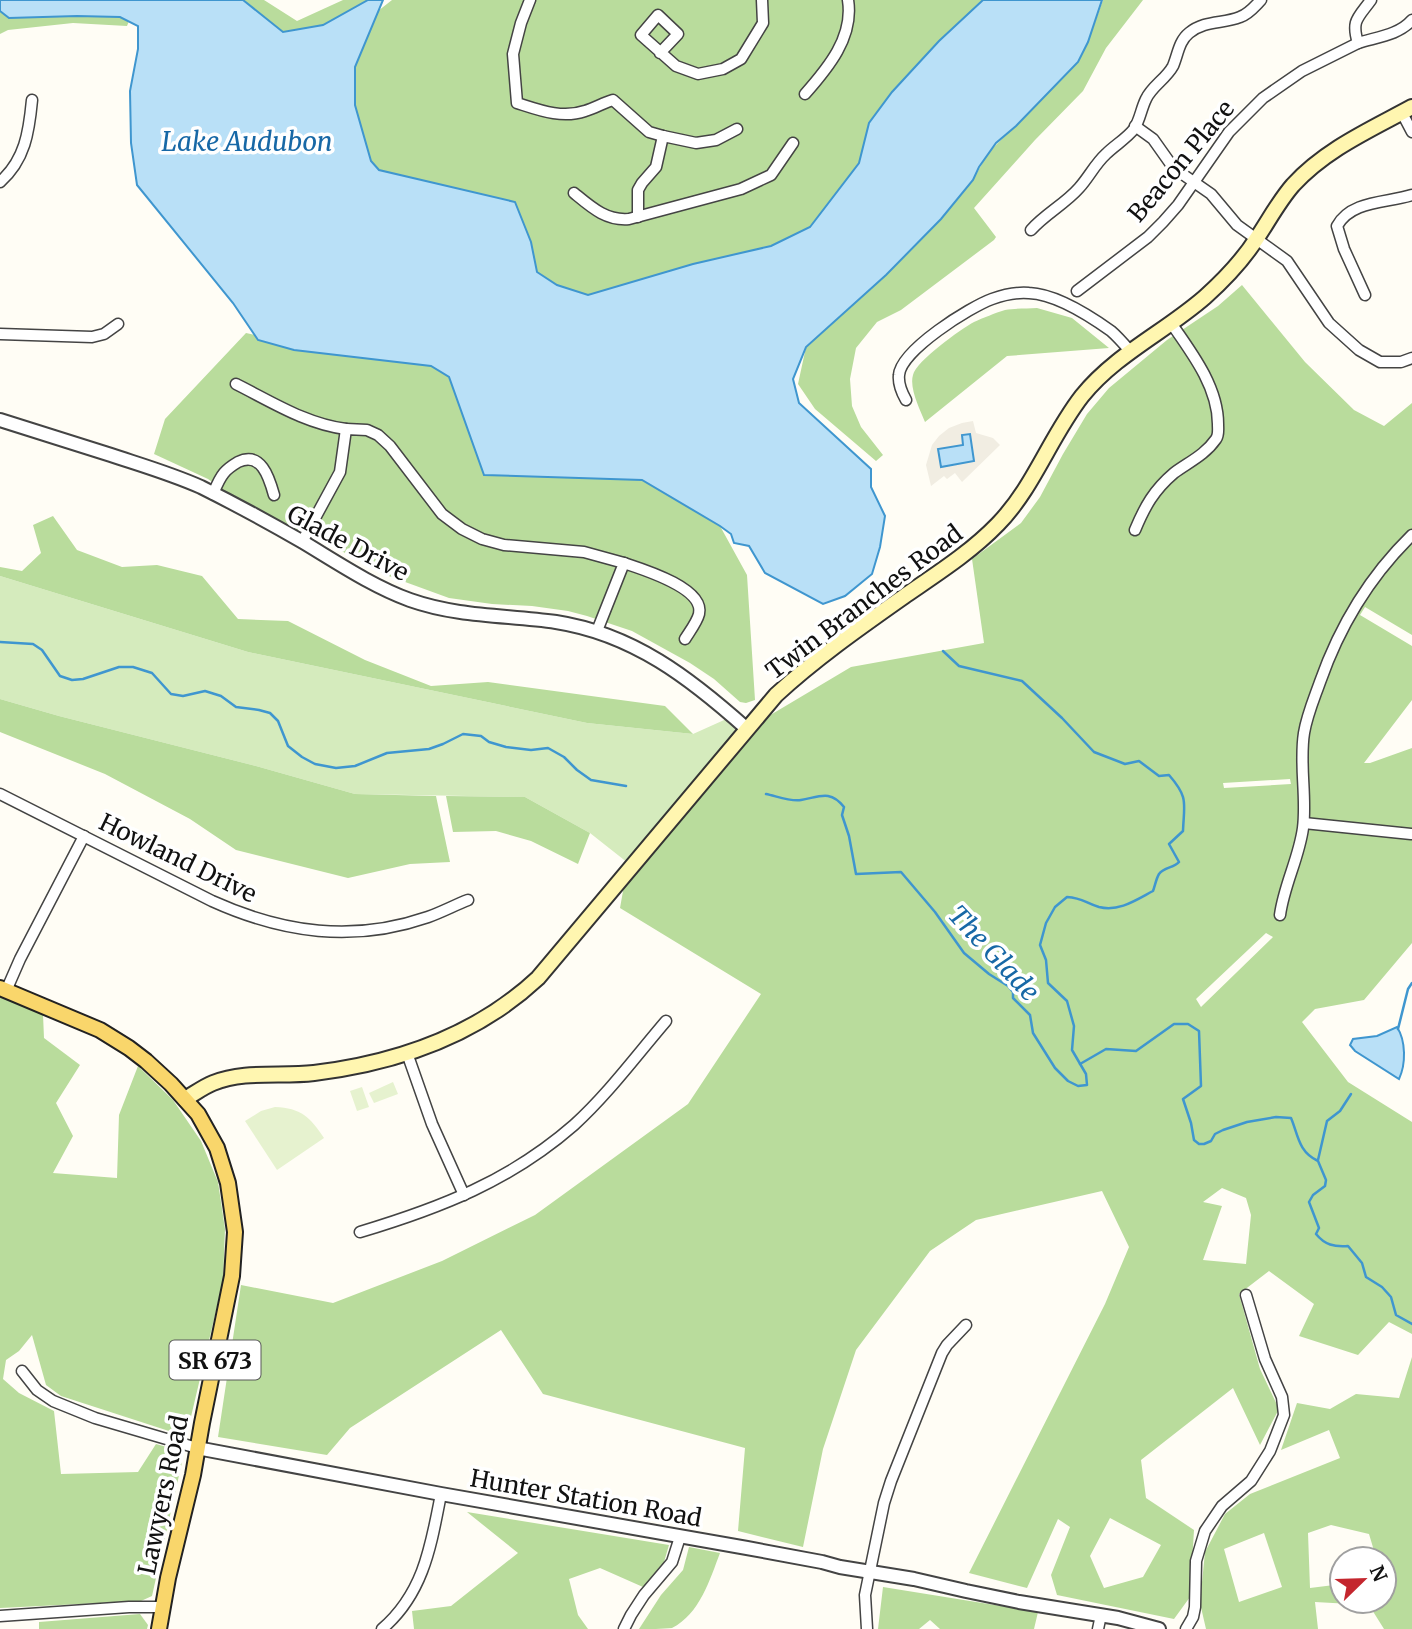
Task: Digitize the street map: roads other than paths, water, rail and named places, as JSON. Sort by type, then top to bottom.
[{"type":"main road","name":"Twin Branches Road","points":[[185,1099],[204,1087],[225,1079],[312,1073],[407,1053],[480,1022],[511,1001],[538,978],[776,695],[806,669],[981,541],[1014,507],[1030,484],[1069,413],[1111,365],[1204,298],[1224,279],[1256,239],[1280,202],[1310,169],[1346,142],[1407,110]]},
{"type":"main road","name":"Lawyers Road","points":[[3,989],[87,1024],[112,1037],[146,1061],[198,1114],[222,1159],[228,1183],[235,1232],[232,1276],[159,1629]]},
{"type":"street","points":[[530,0],[513,54],[517,103],[552,113],[571,114],[612,100],[649,132],[696,143],[716,139],[737,129]]},
{"type":"street","points":[[660,53],[676,66],[698,74],[723,69],[741,60],[763,23],[762,0]]},
{"type":"street","points":[[805,94],[827,69],[844,40],[850,13],[848,0]]},
{"type":"street","points":[[1031,230],[1081,187],[1097,162],[1128,136],[1135,127],[1146,98],[1168,74],[1179,47],[1190,32],[1209,23],[1240,17],[1261,0]]},
{"type":"street","points":[[1358,43],[1354,27],[1371,0]]},
{"type":"street","name":"Beacon Place","points":[[1077,291],[1163,222],[1229,132],[1263,98],[1302,71],[1358,43],[1394,33],[1412,20]]},
{"type":"street","points":[[0,182],[22,153],[32,100]]},
{"type":"street","points":[[1407,110],[1412,132]]},
{"type":"street","points":[[1135,127],[1153,139],[1170,163],[1211,194],[1237,225],[1287,261],[1329,323],[1359,351],[1380,362],[1401,362],[1412,358]]},
{"type":"street","points":[[639,216],[638,190],[656,167],[663,136]]},
{"type":"street","points":[[574,193],[597,212],[622,220],[741,189],[771,175],[793,143]]},
{"type":"street","points":[[1365,295],[1344,249],[1337,226],[1340,219],[1375,202],[1400,200],[1412,195]]},
{"type":"street","points":[[906,400],[898,373],[906,359],[956,318],[992,299],[1011,294],[1028,292],[1057,299],[1111,331],[1130,351]]},
{"type":"street","points":[[1135,530],[1146,504],[1159,486],[1197,459],[1218,436],[1218,412],[1205,375],[1171,323]]},
{"type":"street","points":[[0,334],[92,337],[104,334],[118,324]]},
{"type":"street","points":[[236,384],[311,422],[329,427],[367,429],[378,435],[390,446],[442,513],[462,529],[482,539],[504,545],[584,552],[649,571],[690,593],[699,606],[699,615],[685,639]]},
{"type":"street","name":"Glade Drive","points":[[0,420],[149,467],[199,486],[369,582],[412,601],[472,615],[554,622],[597,631],[667,664],[747,729]]},
{"type":"street","points":[[302,542],[340,472],[346,429]]},
{"type":"street","points":[[213,494],[223,474],[233,464],[244,459],[254,460],[262,466],[274,495]]},
{"type":"street","points":[[1280,915],[1282,899],[1299,849],[1304,823],[1302,752],[1308,715],[1340,632],[1380,569],[1412,535]]},
{"type":"street","points":[[597,631],[624,563]]},
{"type":"street","name":"Howland Drive","points":[[0,794],[214,902],[267,922],[298,929],[356,931],[403,924],[468,900]]},
{"type":"street","points":[[1304,823],[1411,834]]},
{"type":"street","points":[[3,989],[84,836]]},
{"type":"street","points":[[360,1232],[442,1205],[484,1187],[517,1168],[567,1131],[605,1093],[666,1021]]},
{"type":"street","points":[[407,1053],[432,1124],[464,1195]]},
{"type":"street","points":[[1186,1629],[1195,1607],[1196,1561],[1205,1531],[1222,1506],[1251,1481],[1270,1451],[1284,1415],[1282,1396],[1265,1359],[1246,1295]]},
{"type":"street","points":[[867,1629],[865,1595],[891,1481],[943,1353],[966,1325]]},
{"type":"street","name":"Hunter Station Road","points":[[22,1371],[37,1390],[62,1405],[95,1418],[197,1448],[914,1579],[1006,1599],[1139,1622],[1159,1629]]},
{"type":"street","points":[[382,1629],[401,1611],[418,1583],[441,1494]]},
{"type":"street","points":[[624,1629],[640,1601],[672,1562],[680,1536]]},
{"type":"street","points":[[0,1616],[163,1607]]},
{"type":"street","points":[[1098,1629],[1101,1615]]},
{"type":"water","name":"Lake Audubon","points":[[0,0],[243,0],[283,32],[323,25],[368,0],[383,0],[355,67],[355,105],[371,161],[379,170],[515,202],[531,242],[537,272],[557,285],[588,295],[693,264],[771,246],[810,227],[859,163],[869,123],[892,92],[939,41],[983,0],[1102,0],[1088,42],[1078,62],[996,143],[973,180],[941,219],[886,275],[806,347],[793,379],[799,403],[871,469],[871,487],[885,516],[872,574],[845,596],[823,604],[765,573],[749,546],[734,543],[731,534],[720,526],[642,480],[484,475],[449,377],[431,366],[294,350],[258,340],[233,303],[137,185],[131,143],[130,91],[138,49],[138,26],[120,17],[9,18],[0,11]]},
{"type":"water","points":[[970,434],[974,461],[941,467],[938,449],[963,445],[962,435]]},
{"type":"water","points":[[1397,1027],[1404,1053],[1399,1079],[1350,1045],[1353,1039],[1377,1036]]},
{"type":"waterway","name":"The Glade","points":[[0,642],[33,644],[42,650],[60,676],[72,680],[119,667],[133,667],[152,673],[171,694],[183,696],[205,691],[221,696],[236,707],[270,713],[278,721],[288,746],[315,764],[336,768],[355,766],[387,753],[429,749],[463,734],[481,736],[489,742],[506,747],[531,750],[548,748],[564,757],[591,780],[626,786]]},
{"type":"waterway","points":[[766,794],[788,800],[829,796],[839,801],[844,807],[842,815],[856,874],[901,872],[935,912],[964,953],[1013,992],[1013,998],[1030,1015],[1033,1033],[1055,1068],[1068,1081],[1078,1086],[1087,1085],[1086,1074],[1072,1050],[1074,1026],[1067,1001],[1048,983],[1046,960],[1040,945],[1046,923],[1055,907],[1067,897],[1099,907],[1113,908],[1153,891],[1159,874],[1179,862],[1169,844],[1183,831],[1182,795],[1169,775],[1159,776],[1139,761],[1125,764],[1094,752],[1022,681],[959,666],[943,651]]},
{"type":"waterway","points":[[1398,1029],[1412,983]]},
{"type":"waterway","name":"The Glade","points":[[1080,1064],[1106,1049],[1136,1051],[1174,1024],[1188,1024],[1199,1031],[1201,1086],[1183,1099],[1194,1140],[1204,1144],[1211,1141],[1215,1134],[1247,1122],[1276,1117],[1291,1118],[1303,1148],[1318,1161],[1326,1180],[1325,1186],[1313,1195],[1309,1202],[1319,1228],[1316,1234],[1330,1244],[1348,1246],[1362,1263],[1366,1277],[1382,1287],[1391,1297],[1396,1315],[1412,1324]]},
{"type":"waterway","points":[[1318,1160],[1327,1121],[1340,1111],[1351,1094]]}]
